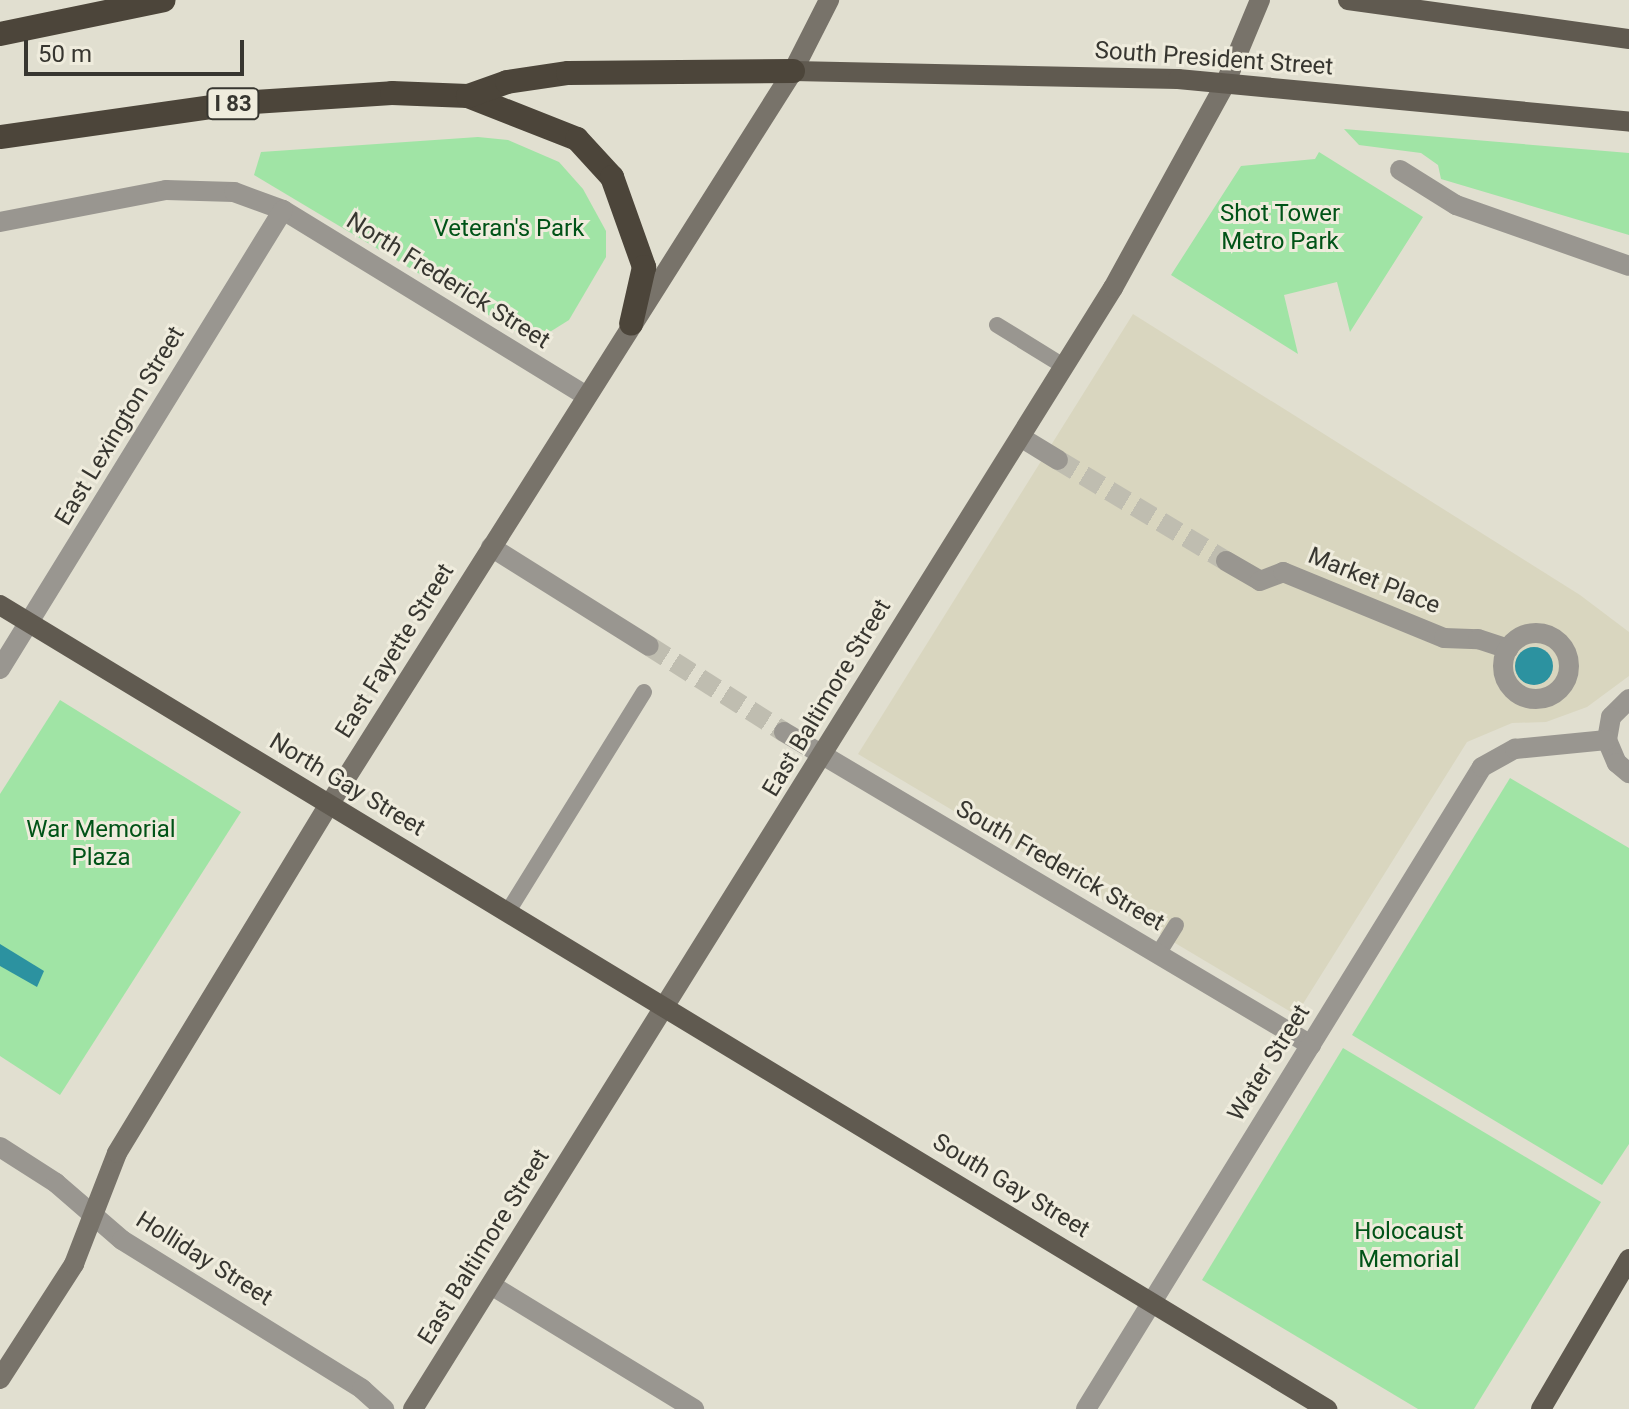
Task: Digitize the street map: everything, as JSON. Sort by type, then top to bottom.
[{"type":"highway","points":[[0,34],[164,0]]},
{"type":"highway","name":"I 83","points":[[0,137],[239,103],[392,93],[468,96],[507,82],[568,73],[793,71]]},
{"type":"highway","points":[[468,96],[577,139],[612,177],[644,267],[631,324]]},
{"type":"main road","name":"East Fayette Street","points":[[0,1379],[74,1264],[117,1153],[329,805],[793,71],[829,0]]},
{"type":"main road","name":"East Baltimore Street","points":[[413,1409],[666,1011],[1065,367],[1225,84],[1260,0]]},
{"type":"main road","points":[[1348,0],[1629,39]]},
{"type":"main road","name":"South President Street","points":[[793,71],[1076,75],[1225,84],[1629,122]]},
{"type":"main road","name":"North Gay Street","points":[[0,605],[666,1011]]},
{"type":"main road","name":"South Gay Street","points":[[666,1011],[1153,1300],[1327,1409]]},
{"type":"main road","points":[[1541,1409],[1629,1259]]},
{"type":"street","points":[[1400,170],[1456,205],[1629,266]]},
{"type":"street","name":"North Frederick Street","points":[[0,222],[195,187],[234,192],[283,210],[586,396]]},
{"type":"street","name":"East Lexington Street","points":[[0,669],[283,210]]},
{"type":"street","points":[[1022,438],[1058,460]]},
{"type":"street","points":[[491,547],[649,646]]},
{"type":"street","name":"Market Place","points":[[1226,561],[1260,581],[1283,572],[1444,638],[1478,639],[1508,649]]},
{"type":"street","points":[[1629,699],[1611,717],[1607,740],[1617,763],[1629,773]]},
{"type":"street","name":"South Frederick Street","points":[[784,732],[1311,1045]]},
{"type":"street","name":"Water Street","points":[[1086,1409],[1482,767],[1504,753],[1607,740]]},
{"type":"street","name":"Holliday Street","points":[[0,1147],[95,1216],[122,1240],[362,1389],[384,1409]]},
{"type":"street","points":[[491,1285],[694,1409]]},
{"type":"lane","points":[[997,325],[1065,367]]},
{"type":"lane","points":[[507,913],[644,692]]},
{"type":"lane","points":[[1158,954],[1176,925]]},
{"type":"shaded area","points":[[1133,314],[1580,595],[1629,632],[1629,676],[1587,707],[1546,722],[1512,723],[1467,742],[1296,1015],[858,754]]},
{"type":"green space","points":[[1344,129],[1629,153],[1629,235],[1441,179],[1438,165],[1421,153],[1359,145]]},
{"type":"green space","name":"Veteran's Park","points":[[478,137],[508,140],[559,162],[583,189],[606,231],[606,257],[569,320],[545,335],[515,331],[254,175],[261,152]]},
{"type":"green space","name":"Shot Tower Metro Park","points":[[1319,152],[1423,217],[1350,332],[1337,282],[1284,295],[1298,354],[1171,275],[1241,166],[1315,159]]},
{"type":"green space","name":"War Memorial Plaza","points":[[60,700],[241,812],[60,1095],[0,1056],[0,794]]},
{"type":"green space","points":[[1510,778],[1629,848],[1629,1144],[1602,1185],[1352,1035]]},
{"type":"green space","name":"Holocaust Memorial","points":[[1343,1048],[1601,1202],[1474,1409],[1418,1409],[1202,1280]]},
{"type":"water","points":[[1534,647],[1547,653],[1553,666],[1547,679],[1534,685],[1521,679],[1515,666],[1521,653]]},
{"type":"water","points":[[0,944],[44,971],[37,987],[0,966]]},
{"type":"tunnel","points":[[1058,460],[1226,561]]},
{"type":"tunnel","points":[[649,646],[784,732]]}]
